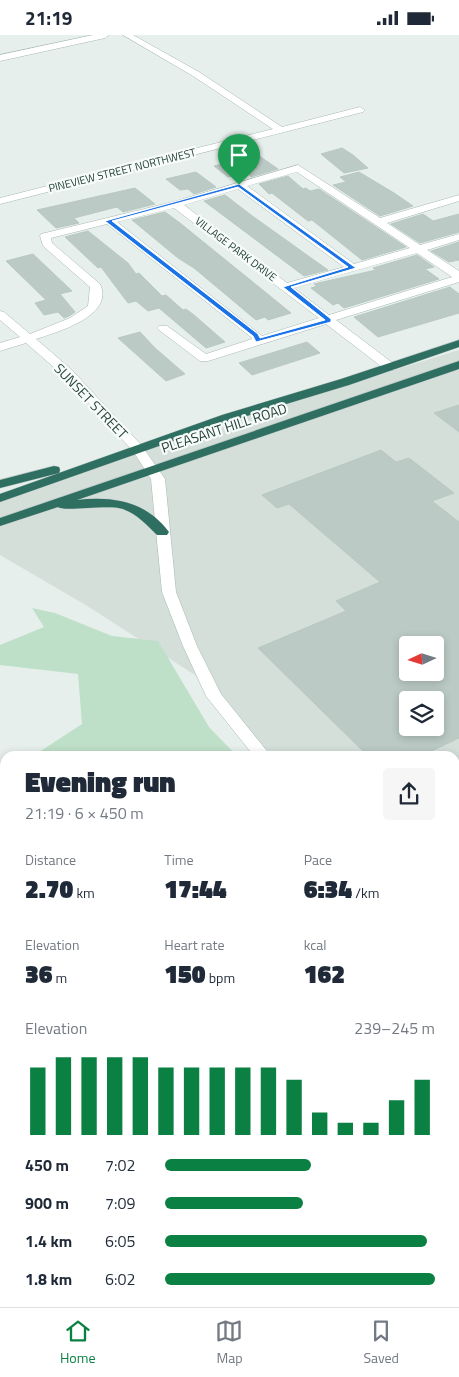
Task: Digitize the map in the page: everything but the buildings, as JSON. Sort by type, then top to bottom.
[{"type":"highway","name":"PLEASANT HILL ROAD","points":[[0,498],[226,419],[459,343]]},
{"type":"highway","name":"PLEASANT HILL ROAD","points":[[0,522],[459,365]]},
{"type":"highway","points":[[0,484],[107,454],[138,449]]},
{"type":"highway","points":[[35,510],[69,505],[105,503],[128,506],[146,516],[162,532]]},
{"type":"street","points":[[0,58],[105,35]]},
{"type":"street","points":[[127,35],[196,75],[281,130]]},
{"type":"street","name":"PINEVIEW STREET NORTHWEST","points":[[0,201],[360,110]]},
{"type":"street","points":[[0,347],[27,339],[76,318],[92,309],[96,300],[96,286],[47,244],[45,236],[176,204],[298,168],[459,277]]},
{"type":"street","points":[[239,185],[353,268]]},
{"type":"street","points":[[378,222],[459,198]]},
{"type":"street","name":"VILLAGE PARK DRIVE","points":[[176,204],[390,367]]},
{"type":"street","points":[[108,221],[256,335],[258,341]]},
{"type":"street","points":[[286,287],[459,237]]},
{"type":"street","points":[[163,328],[204,358],[329,320],[459,277]]},
{"type":"street","name":"SUNSET STREET","points":[[0,314],[68,373],[138,449],[158,479],[168,592],[190,647],[214,696],[259,751]]},
{"type":"shaded area","points":[[459,350],[459,751],[258,751],[195,675],[84,604],[0,555],[0,493]]},
{"type":"green space","points":[[32,608],[55,613],[112,636],[158,641],[209,727],[232,751],[41,751],[82,724],[78,674],[0,665],[0,645],[44,627]]},
{"type":"route","points":[[239,185],[353,268],[286,287],[329,320],[258,341],[256,335],[108,221],[176,204],[239,185]]}]
